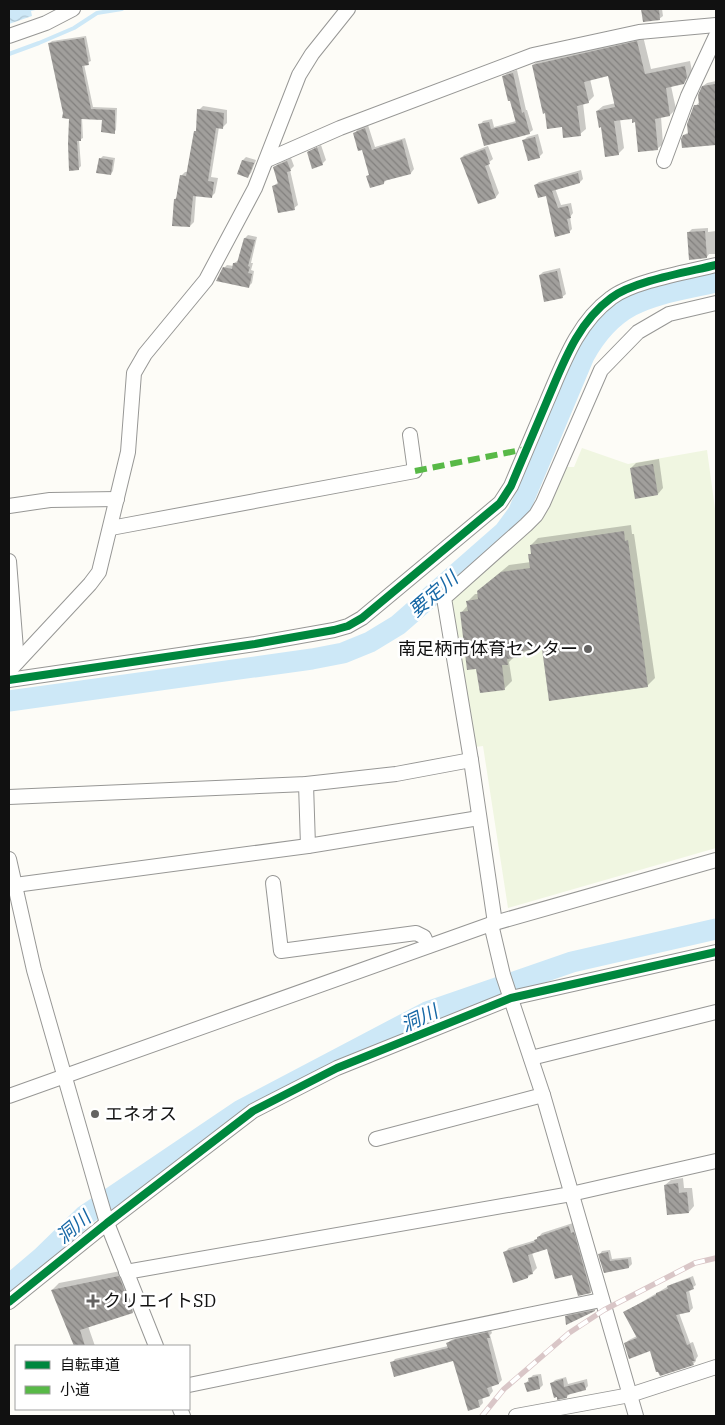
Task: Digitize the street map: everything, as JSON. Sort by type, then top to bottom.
[{"type":"street","points":[[9,36],[40,26],[73,9]]},
{"type":"street","points":[[13,666],[99,572],[128,452],[134,373],[145,354],[206,280],[256,188],[299,75],[312,54],[348,9]]},
{"type":"street","points":[[267,160],[340,128],[533,55],[639,32],[716,25]]},
{"type":"street","points":[[664,161],[688,96],[716,36]]},
{"type":"street","points":[[9,680],[255,644],[334,630],[348,626],[362,618],[500,502],[511,486],[566,356],[578,334],[593,314],[611,298],[632,287],[716,265]]},
{"type":"street","points":[[636,1416],[543,1095],[503,975],[493,924],[471,760],[444,598],[536,515],[571,442],[601,370],[616,353],[638,332],[669,314],[716,303]]},
{"type":"street","points":[[111,528],[415,471],[410,435]]},
{"type":"street","points":[[9,506],[50,500],[117,499]]},
{"type":"street","points":[[9,561],[13,666]]},
{"type":"street","points":[[9,797],[306,784],[396,774],[471,760]]},
{"type":"street","points":[[306,784],[308,846]]},
{"type":"street","points":[[15,885],[308,846],[479,818]]},
{"type":"street","points":[[9,859],[34,970],[98,1196],[156,1345]]},
{"type":"street","points":[[9,1096],[493,924],[716,860]]},
{"type":"street","points":[[273,882],[281,951],[416,933],[424,937],[428,946]]},
{"type":"street","points":[[9,1302],[107,1223],[253,1111],[337,1068],[510,995],[716,952]]},
{"type":"street","points":[[531,1058],[716,1012]]},
{"type":"street","points":[[376,1139],[543,1095]]},
{"type":"street","points":[[126,1272],[571,1194],[716,1160]]},
{"type":"street","points":[[190,1385],[601,1300]]},
{"type":"street","points":[[516,1416],[630,1395],[716,1367]]},
{"type":"green space","name":"南足柄市体育センター","points":[[582,448],[628,464],[707,450],[716,516],[716,848],[508,908],[483,746],[475,747],[451,595],[536,523],[553,499],[559,485],[556,483],[564,467],[574,467]]},
{"type":"water","points":[[9,9],[40,9],[31,11],[32,16],[9,24]]},
{"type":"building","points":[[641,9],[659,9],[660,20],[643,22]]},
{"type":"building","points":[[84,38],[89,65],[82,66],[91,109],[115,110],[115,134],[101,132],[102,120],[81,119],[81,141],[77,141],[79,170],[69,171],[69,119],[62,118],[63,113],[48,43]]},
{"type":"building","points":[[637,41],[645,74],[685,66],[687,77],[684,84],[666,88],[670,116],[655,119],[658,150],[638,152],[635,122],[632,123],[632,119],[614,121],[619,155],[605,157],[601,127],[599,128],[596,111],[615,107],[608,76],[584,82],[589,103],[577,106],[581,136],[563,138],[562,127],[547,129],[545,113],[543,114],[532,65]]},
{"type":"building","points":[[513,73],[522,113],[524,112],[530,134],[484,146],[478,124],[489,122],[491,129],[516,123],[502,76]]},
{"type":"building","points":[[716,84],[716,145],[682,148],[681,139],[683,135],[688,134],[687,124],[694,105],[699,105],[698,95],[702,86]]},
{"type":"building","points":[[197,109],[224,113],[223,129],[216,128],[208,181],[214,182],[212,198],[193,196],[190,227],[172,226],[174,199],[176,199],[180,175],[186,176],[194,131],[196,131]]},
{"type":"building","points":[[365,128],[372,150],[402,140],[411,174],[384,181],[384,184],[370,188],[366,176],[369,175],[362,150],[358,151],[353,133]]},
{"type":"building","points":[[535,137],[540,158],[528,161],[522,140]]},
{"type":"building","points":[[317,147],[323,165],[312,169],[307,152]]},
{"type":"building","points":[[485,149],[490,164],[485,166],[496,198],[478,204],[460,158]]},
{"type":"building","points":[[99,158],[113,160],[111,175],[96,173]]},
{"type":"building","points":[[242,160],[254,163],[248,178],[237,174]]},
{"type":"building","points":[[287,161],[291,171],[287,172],[295,210],[278,213],[272,186],[278,184],[273,167]]},
{"type":"building","points":[[578,173],[580,183],[552,191],[558,208],[568,206],[571,218],[567,219],[570,233],[555,237],[546,196],[538,198],[534,185]]},
{"type":"building","points":[[705,231],[707,258],[689,260],[687,232]]},
{"type":"building","points":[[244,238],[255,240],[248,266],[250,267],[248,273],[252,274],[249,288],[216,281],[223,267],[232,269],[233,263],[237,263]]},
{"type":"building","points":[[557,271],[563,298],[544,302],[539,275]]},
{"type":"building","points":[[653,464],[658,495],[635,499],[630,468]]},
{"type":"building","points":[[624,531],[625,541],[628,540],[648,687],[549,701],[542,649],[521,651],[522,657],[507,659],[508,665],[502,665],[505,690],[480,693],[476,669],[467,670],[460,612],[468,611],[466,601],[478,599],[477,591],[501,572],[530,568],[528,554],[531,554],[530,545]]},
{"type":"building","points":[[678,1183],[679,1193],[687,1192],[689,1213],[667,1215],[664,1185]]},
{"type":"building","points":[[569,1226],[571,1233],[574,1232],[591,1293],[578,1296],[572,1275],[555,1279],[547,1249],[528,1255],[533,1274],[528,1275],[528,1278],[513,1283],[503,1252],[535,1242],[534,1240],[537,1237]]},
{"type":"building","points":[[608,1252],[610,1261],[628,1259],[629,1268],[604,1273],[598,1254]]},
{"type":"building","name":"クリエイトSD","points":[[119,1276],[133,1313],[80,1330],[85,1345],[74,1345],[51,1290]]},
{"type":"building","points":[[690,1278],[694,1289],[686,1292],[690,1312],[676,1315],[687,1345],[690,1344],[695,1361],[692,1361],[694,1365],[660,1376],[656,1372],[650,1351],[629,1359],[624,1343],[637,1338],[623,1312],[656,1295],[656,1293],[668,1289],[667,1286]]},
{"type":"building","points":[[595,1311],[566,1325],[565,1316]]},
{"type":"building","points":[[488,1332],[490,1338],[487,1338],[499,1384],[487,1388],[490,1396],[478,1400],[480,1407],[468,1411],[453,1361],[394,1377],[390,1362],[448,1348],[446,1343],[456,1339]]},
{"type":"building","points":[[538,1376],[540,1389],[527,1392],[524,1383],[529,1382],[528,1378]]},
{"type":"building","points":[[563,1379],[564,1387],[584,1382],[586,1390],[557,1400],[557,1397],[554,1398],[550,1383]]},
{"type":"waterway","points":[[9,54],[74,28],[97,13],[122,9]]},
{"type":"waterway","name":"要定川","points":[[9,701],[312,659],[343,653],[370,642],[398,625],[504,532],[518,513],[584,356],[610,321],[624,310],[640,302],[675,291],[716,282]]},
{"type":"waterway","name":"洞川","points":[[9,1285],[42,1257],[84,1216],[241,1110],[427,1012],[572,962],[716,929]]},
{"type":"railway","points":[[482,1416],[504,1389],[569,1333],[604,1310],[695,1263],[716,1258]]},
{"type":"marked path","points":[[415,471],[526,449]]},
{"type":"cycle path","points":[[9,680],[255,644],[334,630],[348,626],[362,618],[500,503],[511,486],[572,345],[589,319],[599,308],[611,298],[633,287],[661,278],[716,265]]},
{"type":"cycle path","points":[[9,1302],[107,1223],[253,1111],[337,1068],[511,998],[716,952]]},
{"type":"place","name":"南足柄市体育センター","points":[[588,649]]},
{"type":"place","name":"エネオス","points":[[95,1114]]},
{"type":"place","name":"クリエイトSD","points":[[93,1301]]}]
